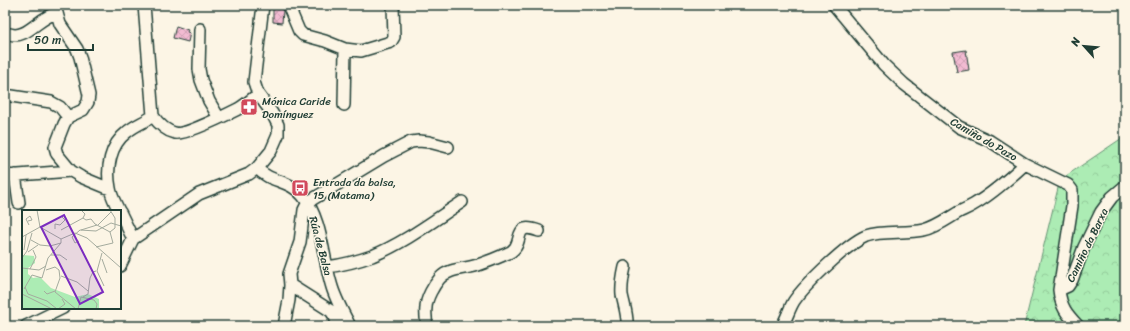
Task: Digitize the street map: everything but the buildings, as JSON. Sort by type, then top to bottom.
[{"type":"street","points":[[144,5],[153,116],[161,125],[175,133],[186,133],[240,107],[258,94]]},
{"type":"street","points":[[121,264],[133,240],[199,194],[249,174],[257,168],[271,151],[275,142],[278,125],[272,113],[258,94],[255,86],[263,5]]},
{"type":"street","points":[[288,5],[299,31],[303,35],[325,41],[345,49],[362,51],[391,42],[394,37],[393,5]]},
{"type":"street","name":"Camiño do Pazo","points":[[834,5],[884,66],[904,84],[959,127],[990,141],[1025,164],[1062,181],[1072,190],[1072,206],[1059,290]]},
{"type":"street","points":[[10,34],[16,36],[23,34],[49,14],[57,13],[60,24],[77,49],[89,95],[88,102],[83,110],[68,117],[64,124],[55,147],[57,154],[71,171],[81,177],[110,188]]},
{"type":"street","points":[[200,29],[201,80],[209,101],[219,118]]},
{"type":"street","points":[[344,105],[345,49]]},
{"type":"street","points":[[5,95],[51,102],[60,107],[68,117]]},
{"type":"street","points":[[119,210],[110,188],[109,168],[111,154],[119,139],[126,132],[153,116]]},
{"type":"street","points":[[284,326],[289,300],[289,274],[300,242],[303,228],[304,210],[308,202],[384,156],[411,142],[429,142],[448,147]]},
{"type":"street","points":[[782,326],[793,303],[801,292],[813,279],[851,245],[866,236],[924,230],[944,222],[974,204],[1015,174],[1025,164]]},
{"type":"street","name":"Rúa de Balsa","points":[[257,168],[265,175],[295,188],[308,202],[316,221],[332,287],[344,324]]},
{"type":"street","points":[[19,203],[10,176],[71,171]]},
{"type":"street","name":"Camiño da Barxa","points":[[1078,326],[1062,306],[1059,290],[1068,286],[1072,280],[1084,247],[1101,212],[1112,197],[1125,186]]},
{"type":"street","points":[[327,267],[361,259],[382,251],[424,227],[462,202]]},
{"type":"street","points":[[121,214],[133,240]]},
{"type":"street","points":[[426,326],[427,319],[425,309],[428,298],[444,274],[479,265],[508,254],[516,248],[522,230],[529,227],[539,231]]},
{"type":"street","points":[[625,267],[622,293],[627,326]]},
{"type":"street","points":[[290,285],[331,311],[335,317],[344,324]]},
{"type":"street","points":[[26,326],[61,309]]},
{"type":"green space","points":[[1125,136],[1125,326],[1024,326],[1060,180]]},
{"type":"place","name":"Mónica Caride Domínguez","points":[[249,107]]},
{"type":"place","name":"Entrada da balsa, 15 (Matama)","points":[[300,188]]}]
